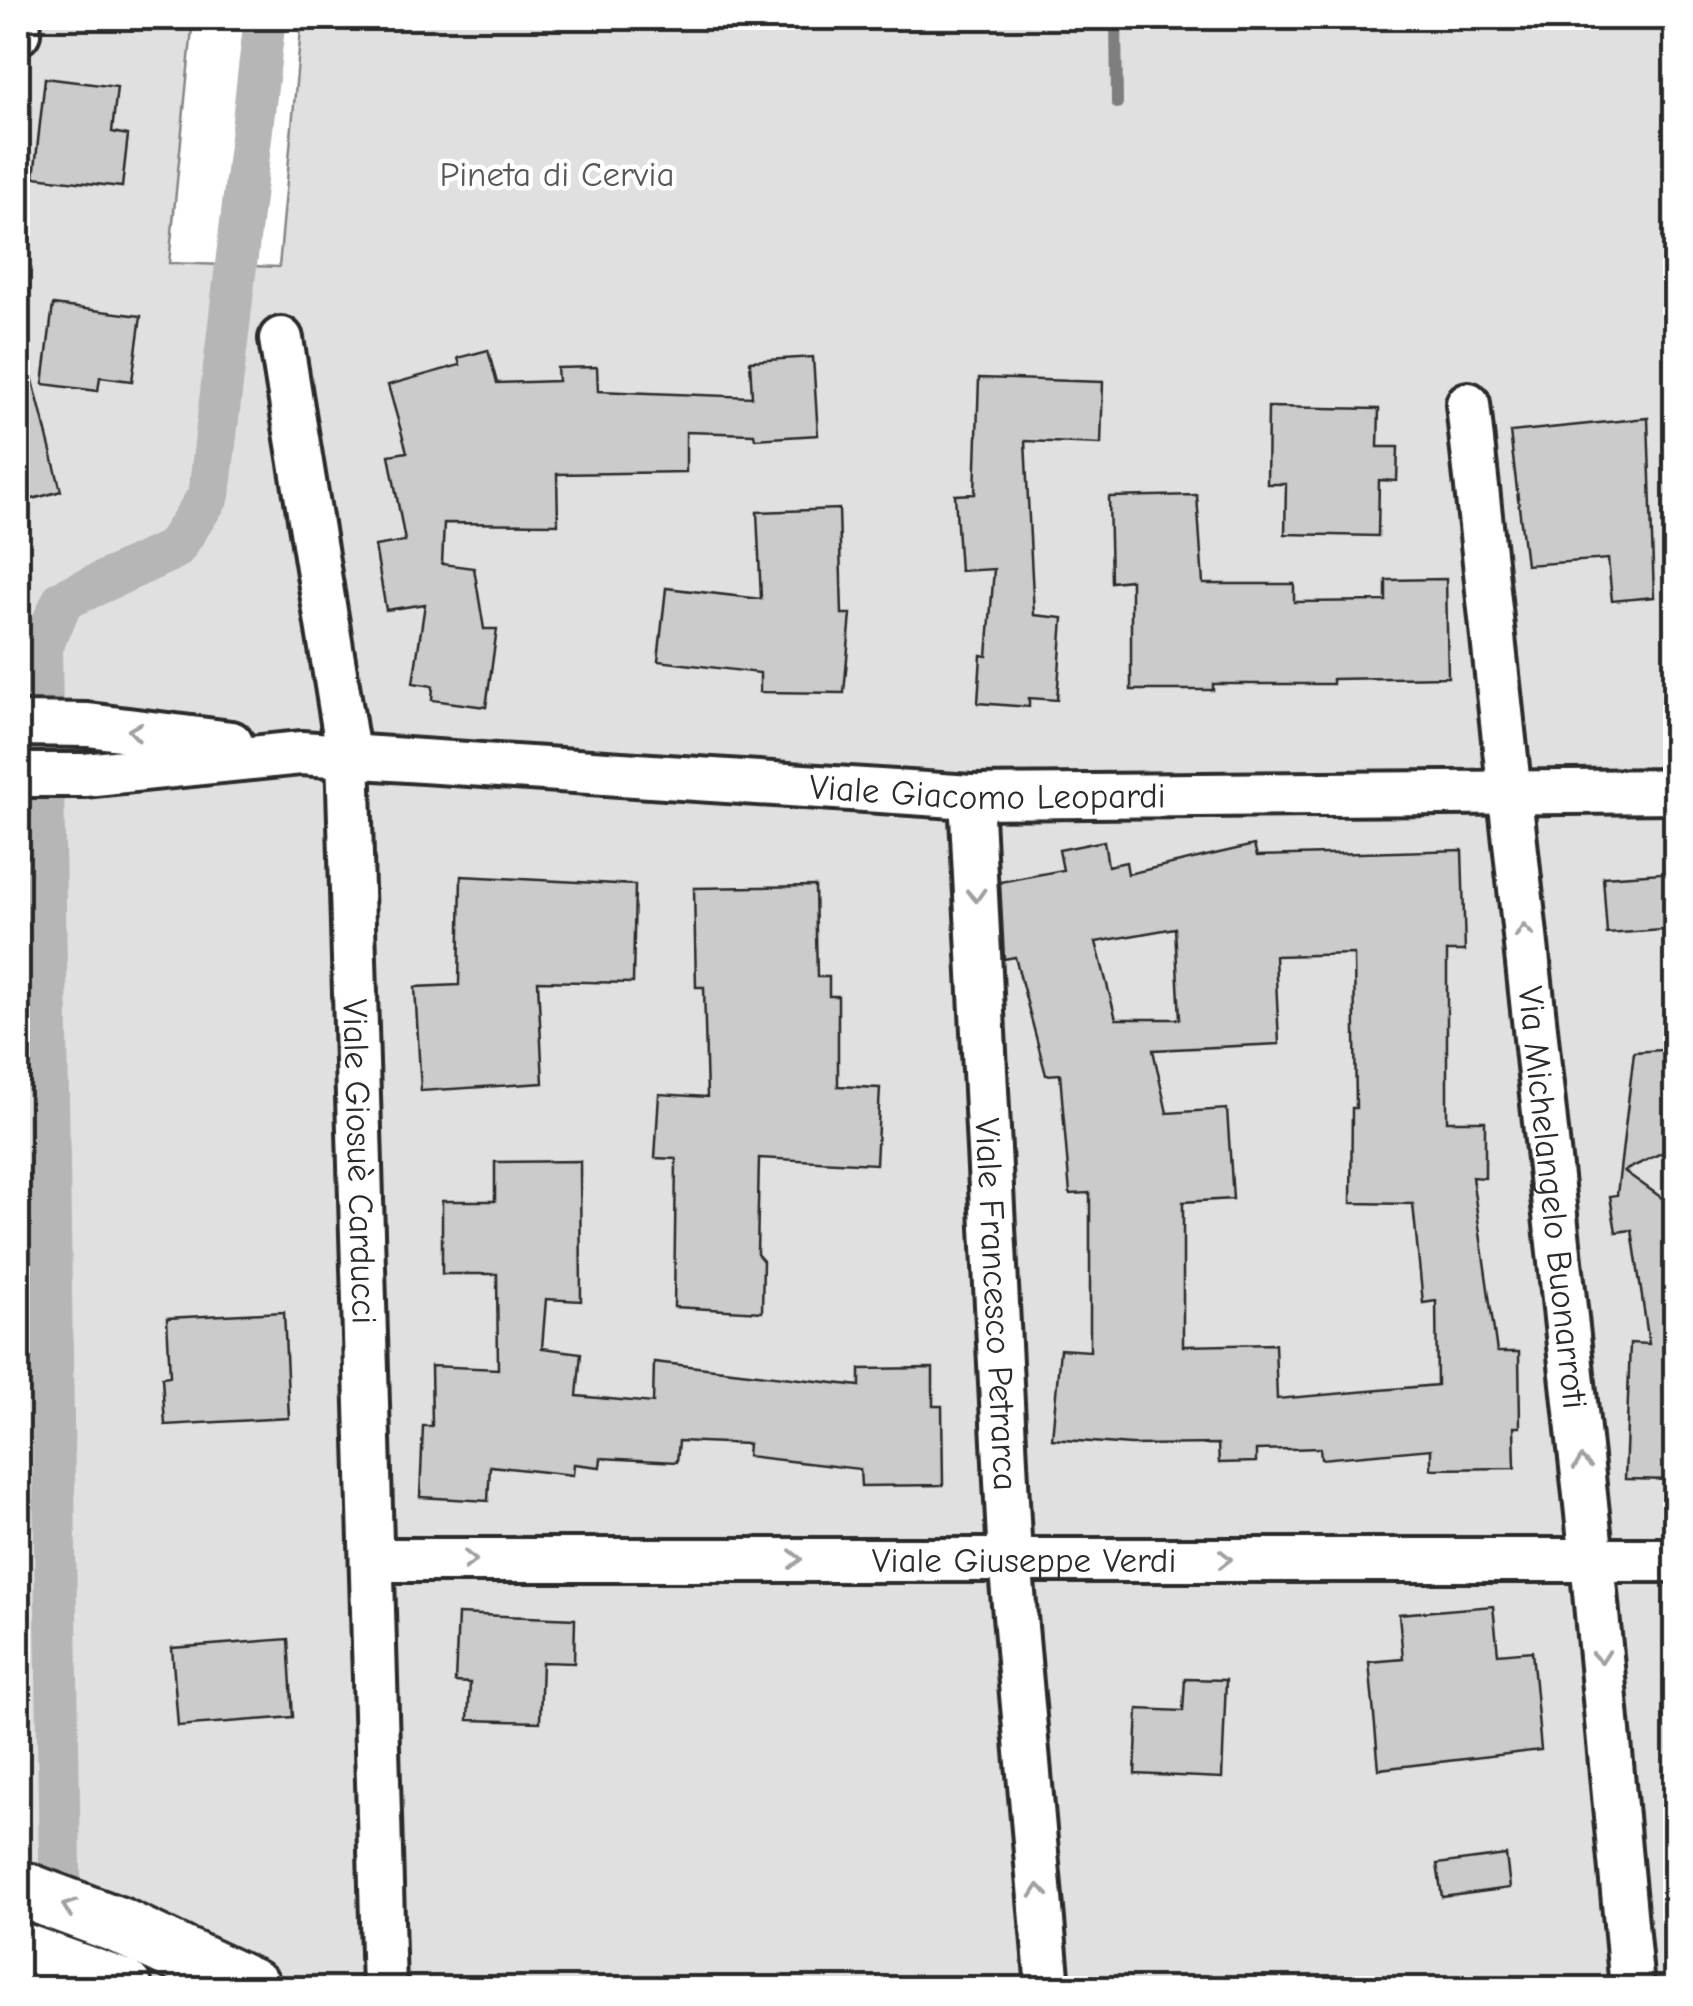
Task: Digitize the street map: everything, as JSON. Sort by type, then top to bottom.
[{"type":"street","points":[[18,33],[19,18]]},
{"type":"street","name":"Viale Giosuè Carducci","points":[[281,339],[348,753],[384,1988]]},
{"type":"street","name":"Via Michelangelo Buonarroti","points":[[1468,404],[1592,1560],[1632,1988]]},
{"type":"street","name":"Viale Giacomo Leopardi","points":[[18,724],[88,724],[301,753]]},
{"type":"street","name":"Viale Giacomo Leopardi","points":[[18,775],[85,775],[301,753],[348,753],[971,797],[1676,791]]},
{"type":"street","name":"Viale Francesco Petrarca","points":[[971,797],[1010,1559],[1048,1988]]},
{"type":"street","name":"Viale Giuseppe Verdi","points":[[372,1560],[1676,1560]]},
{"type":"street","points":[[18,1888],[120,1926],[253,1988]]},
{"type":"street","points":[[18,1950],[118,1987]]},
{"type":"green space","name":"Pineta di Cervia","points":[[18,18],[193,18],[169,263],[279,267],[302,18],[1675,18],[1675,1988],[18,1988]]},
{"type":"building","points":[[45,78],[117,87],[112,132],[128,135],[122,187],[34,177]]},
{"type":"building","points":[[53,305],[141,316],[132,381],[100,377],[98,391],[43,384]]},
{"type":"building","points":[[488,350],[497,383],[558,381],[557,368],[597,367],[598,391],[752,397],[750,361],[813,357],[818,435],[755,439],[754,434],[686,432],[686,472],[557,474],[558,524],[444,523],[442,564],[474,568],[484,629],[497,629],[486,707],[432,700],[433,686],[413,683],[425,604],[386,610],[375,546],[405,541],[389,455],[407,452],[388,385],[460,365],[458,358]]},
{"type":"building","points":[[29,365],[61,491],[18,503],[18,366]]},
{"type":"building","points":[[979,378],[1103,382],[1101,444],[1025,441],[1034,615],[1063,618],[1057,700],[1029,698],[1029,707],[978,703],[981,655],[987,656],[994,569],[960,571],[955,495],[975,494]]},
{"type":"building","points":[[1268,407],[1379,409],[1378,447],[1398,447],[1397,481],[1379,480],[1378,536],[1285,534],[1286,484],[1267,484]]},
{"type":"building","points":[[1648,418],[1654,597],[1612,601],[1608,559],[1526,565],[1510,432]]},
{"type":"building","points":[[1197,495],[1203,584],[1294,584],[1294,602],[1386,601],[1386,580],[1446,579],[1448,677],[1333,679],[1333,684],[1213,684],[1213,690],[1131,690],[1131,580],[1111,582],[1109,497]]},
{"type":"building","points":[[839,509],[842,614],[851,614],[844,693],[760,692],[760,673],[658,661],[666,588],[761,599],[757,512]]},
{"type":"building","points":[[1104,841],[1108,866],[1126,862],[1128,874],[1254,845],[1257,856],[1462,850],[1465,951],[1447,951],[1447,1121],[1485,1121],[1485,1178],[1472,1177],[1497,1352],[1519,1352],[1520,1427],[1514,1427],[1515,1468],[1431,1469],[1431,1449],[1321,1459],[1320,1448],[1256,1450],[1256,1462],[1219,1463],[1218,1444],[1131,1445],[1052,1439],[1060,1349],[1090,1351],[1090,1193],[1070,1194],[1060,1074],[1046,1075],[1015,957],[1004,959],[1000,882],[1063,870],[1059,850]],"holes":[[[1175,928],[1180,1019],[1116,1019],[1096,942]],[[1354,954],[1356,1108],[1352,1108],[1351,1203],[1413,1204],[1423,1303],[1436,1301],[1437,1385],[1277,1399],[1275,1344],[1183,1346],[1183,1202],[1233,1199],[1227,1109],[1167,1113],[1153,1050],[1279,1044],[1275,956]]]},
{"type":"building","points":[[1676,872],[1676,929],[1607,934],[1603,877]]},
{"type":"building","points":[[461,876],[635,885],[633,983],[538,981],[543,1083],[421,1091],[415,987],[459,985]]},
{"type":"building","points":[[815,886],[817,977],[829,977],[829,996],[838,996],[838,1086],[880,1088],[876,1164],[759,1158],[757,1254],[763,1261],[762,1312],[674,1307],[676,1159],[655,1158],[659,1094],[707,1097],[704,987],[696,987],[694,888]]},
{"type":"building","points":[[1676,1049],[1676,1146],[1624,1171],[1676,1208],[1676,1480],[1625,1479],[1630,1343],[1649,1344],[1632,1230],[1616,1232],[1610,1196],[1617,1195],[1634,1052]]},
{"type":"building","points":[[580,1161],[581,1301],[546,1299],[542,1348],[581,1353],[577,1396],[653,1403],[654,1362],[860,1386],[860,1369],[933,1368],[933,1406],[942,1406],[943,1485],[861,1486],[860,1469],[747,1456],[748,1444],[679,1441],[677,1462],[601,1458],[600,1467],[574,1464],[573,1475],[490,1466],[488,1501],[420,1497],[423,1426],[432,1426],[431,1366],[498,1369],[497,1274],[442,1274],[442,1201],[495,1201],[495,1162]]},
{"type":"building","points":[[284,1312],[289,1418],[165,1425],[162,1377],[170,1376],[167,1318]]},
{"type":"building","points":[[1493,1606],[1498,1654],[1532,1651],[1541,1750],[1379,1769],[1369,1662],[1403,1659],[1399,1614]]},
{"type":"building","points":[[458,1614],[575,1619],[574,1663],[542,1662],[540,1722],[468,1720],[470,1683],[455,1682]]},
{"type":"building","points":[[288,1639],[293,1717],[178,1726],[172,1648]]},
{"type":"building","points":[[1185,1679],[1226,1680],[1222,1778],[1135,1774],[1138,1709],[1183,1711]]},
{"type":"building","points":[[1506,1855],[1510,1888],[1442,1897],[1437,1864]]},
{"type":"waterway","points":[[61,1932],[41,648],[63,600],[174,549],[209,495],[265,18]]},
{"type":"waterway","points":[[1116,18],[1117,103]]}]
